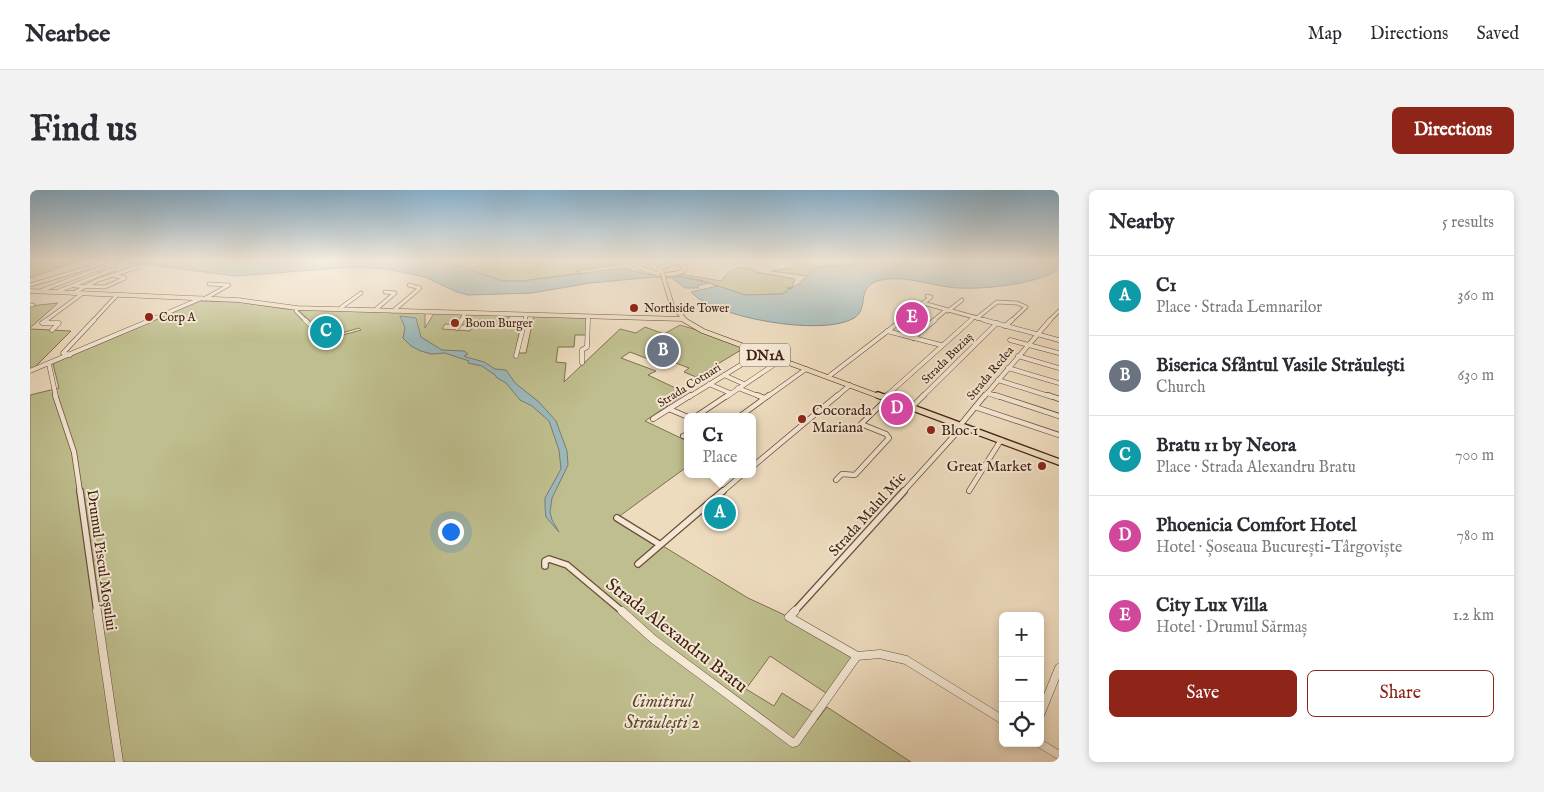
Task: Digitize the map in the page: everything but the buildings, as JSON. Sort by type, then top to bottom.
[{"type":"main road","name":"DN1A","points":[[666,287],[670,304],[681,317],[703,331],[1059,462]]},
{"type":"main road","points":[[30,291],[247,300],[297,308],[526,315],[681,317]]},
{"type":"main road","points":[[660,318],[681,317]]},
{"type":"main road","points":[[667,318],[703,331]]},
{"type":"street","points":[[40,291],[51,287]]},
{"type":"street","points":[[56,292],[69,287]]},
{"type":"street","points":[[73,293],[86,287]]},
{"type":"street","points":[[30,371],[226,287]]},
{"type":"street","points":[[393,311],[420,288],[415,287]]},
{"type":"street","points":[[375,310],[395,293],[385,292]]},
{"type":"street","points":[[52,330],[59,323],[42,322],[84,293]]},
{"type":"street","points":[[339,309],[361,293]]},
{"type":"street","points":[[70,355],[63,353],[117,295]]},
{"type":"street","points":[[828,377],[931,297],[928,296]]},
{"type":"street","points":[[913,338],[962,300]]},
{"type":"street","points":[[836,480],[842,474],[855,475],[889,438],[886,434],[861,424],[942,346],[997,302],[1017,303],[1026,307],[1005,326]]},
{"type":"street","points":[[923,304],[1059,340]]},
{"type":"street","points":[[297,308],[296,311],[325,340]]},
{"type":"street","name":"Strada Redea","points":[[961,426],[975,406],[1027,344],[1059,311]]},
{"type":"street","points":[[457,328],[465,313]]},
{"type":"street","points":[[516,356],[526,315]]},
{"type":"street","points":[[582,363],[582,350],[588,347],[588,316]]},
{"type":"street","name":"Strada Buziaș","points":[[911,408],[997,323]]},
{"type":"street","points":[[887,331],[942,346]]},
{"type":"street","points":[[1010,340],[1059,353]]},
{"type":"street","name":"Strada Cotnari","points":[[653,419],[760,353]]},
{"type":"street","points":[[1018,356],[1059,368]]},
{"type":"street","points":[[700,413],[781,360]]},
{"type":"street","name":"Drumul Piscul Moșului","points":[[49,364],[53,388],[74,452],[119,762]]},
{"type":"street","points":[[1008,368],[1059,383]]},
{"type":"street","points":[[744,413],[806,369]]},
{"type":"street","points":[[724,375],[744,384]]},
{"type":"street","points":[[998,380],[1059,399]]},
{"type":"street","points":[[710,384],[730,393]]},
{"type":"street","points":[[756,464],[850,386]]},
{"type":"street","points":[[738,388],[764,398]]},
{"type":"street","points":[[987,393],[1059,416]]},
{"type":"street","points":[[975,406],[1059,435]]},
{"type":"street","points":[[669,409],[684,415]]},
{"type":"street","name":"Strada Malul Mic","points":[[857,656],[788,617],[900,496],[961,426]]},
{"type":"street","points":[[969,491],[1001,440]]},
{"type":"street","points":[[638,564],[738,478]]},
{"type":"street","points":[[617,518],[659,544]]},
{"type":"street","name":"Strada Alexandru Bratu","points":[[545,566],[546,561],[549,559],[567,565],[653,639],[792,743],[796,742],[857,656]]},
{"type":"street","points":[[857,656],[880,654],[906,660],[999,718]]},
{"type":"street","points":[[1044,705],[1059,668]]},
{"type":"street","points":[[1044,746],[1059,755]]},
{"type":"green space","points":[[720,287],[792,287],[787,288],[791,289],[782,294],[745,295]]},
{"type":"green space","name":"Cimitirul Străulești 2","points":[[200,301],[239,302],[286,309],[297,308],[296,309],[325,340],[361,330],[359,328],[328,337],[297,309],[425,312],[425,328],[435,312],[463,313],[457,325],[445,324],[442,329],[470,331],[473,325],[459,325],[465,313],[510,314],[507,324],[521,325],[515,353],[526,353],[534,315],[588,316],[588,335],[575,335],[574,347],[558,347],[556,362],[566,363],[564,382],[620,329],[636,333],[645,327],[664,334],[680,325],[746,347],[696,377],[684,372],[689,368],[665,359],[680,349],[655,348],[653,352],[669,355],[656,362],[630,352],[621,358],[656,371],[648,375],[686,393],[645,421],[684,440],[684,469],[617,518],[748,598],[789,617],[857,656],[829,695],[770,656],[746,689],[774,706],[782,693],[819,716],[817,720],[827,707],[911,762],[30,762],[30,395],[59,388],[53,364]]},
{"type":"green space","points":[[58,303],[30,328],[30,306]]},
{"type":"green space","points":[[30,329],[71,331],[35,367],[30,369]]},
{"type":"water","points":[[446,287],[569,287],[532,293],[468,295]]},
{"type":"water","points":[[683,287],[699,288],[685,288]]},
{"type":"water","points":[[720,287],[745,295],[782,294],[794,287],[869,287],[864,296],[862,308],[854,318],[839,323],[819,326],[770,322],[745,317],[722,310],[703,301],[691,292]]},
{"type":"water","points":[[946,287],[991,287],[974,288]]},
{"type":"water","points":[[400,316],[416,318],[421,337],[442,350],[464,351],[468,354],[464,356],[466,357],[484,362],[495,369],[506,370],[515,383],[539,402],[556,421],[567,451],[568,465],[552,498],[550,512],[559,532],[546,517],[545,507],[545,498],[561,469],[559,450],[549,421],[532,406],[520,400],[506,383],[482,366],[468,363],[469,361],[445,353],[431,354],[411,346],[403,338],[405,328]]},
{"type":"place","name":"Northside Tower","points":[[634,308]]},
{"type":"place","name":"Corp A","points":[[149,317]]},
{"type":"place","name":"City Lux Villa","points":[[912,318]]},
{"type":"place","name":"Boom Burger","points":[[455,323]]},
{"type":"place","name":"Bratu 11 by Neora","points":[[326,332]]},
{"type":"place","name":"Biserica Sfântul Vasile Străulești","points":[[663,351]]},
{"type":"place","name":"Phoenicia Comfort Hotel","points":[[897,409]]},
{"type":"place","name":"Cocorada Mariana","points":[[802,419]]},
{"type":"place","name":"Bloc 1","points":[[931,430]]},
{"type":"place","name":"Great Market","points":[[1042,466]]},
{"type":"place","name":"C1","points":[[720,513]]}]
